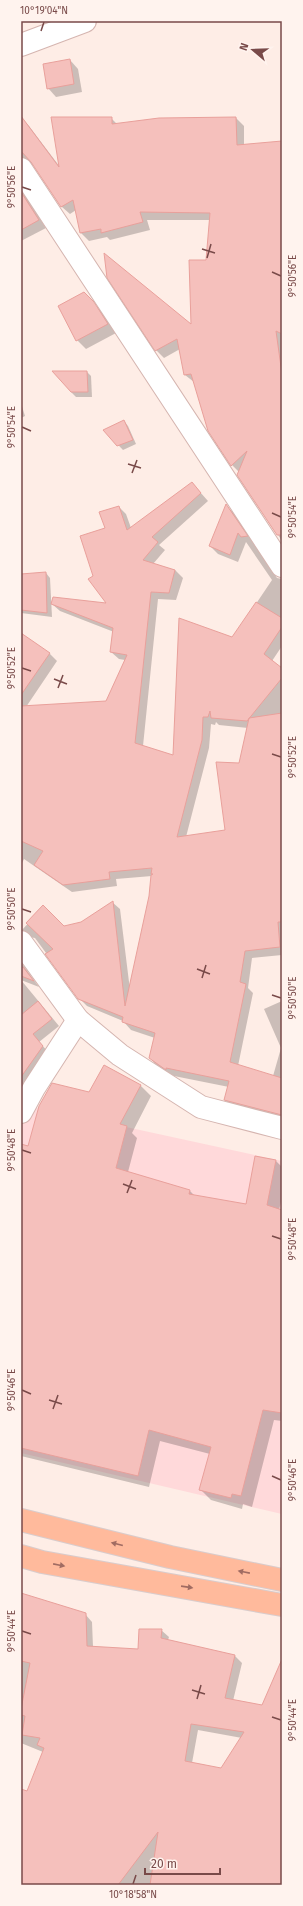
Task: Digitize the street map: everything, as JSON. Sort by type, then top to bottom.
[{"type":"main road","points":[[21,1520],[170,1557],[282,1580]]},
{"type":"main road","points":[[21,1556],[135,1579],[282,1605]]},
{"type":"street","points":[[21,44],[86,21]]},
{"type":"street","points":[[21,169],[282,566]]},
{"type":"street","points":[[21,942],[78,1020],[120,1055],[156,1080],[201,1107],[282,1128]]},
{"type":"street","points":[[21,1112],[34,1088],[78,1020]]},
{"type":"shaded area","points":[[25,1105],[282,1161],[282,1514],[21,1453],[21,1120]]},
{"type":"building","points":[[70,59],[74,84],[47,89],[43,64]]},
{"type":"building","points":[[21,116],[59,167],[51,117],[112,117],[112,124],[159,118],[236,117],[237,145],[282,141],[282,334],[276,331],[282,374],[282,535],[277,535],[237,475],[247,451],[231,466],[208,431],[191,374],[184,375],[177,339],[155,351],[107,278],[104,253],[191,324],[189,260],[206,260],[210,213],[140,212],[143,222],[101,233],[101,229],[80,233],[73,200],[61,207],[31,162],[21,151]]},
{"type":"building","points":[[21,192],[39,220],[21,230]]},
{"type":"building","points":[[84,292],[94,302],[108,324],[76,341],[58,306]]},
{"type":"building","points":[[52,371],[87,371],[88,392],[71,392]]},
{"type":"building","points":[[124,420],[133,440],[117,446],[103,430]]},
{"type":"building","points":[[192,482],[201,493],[152,537],[158,542],[143,560],[175,570],[169,593],[151,592],[135,743],[173,755],[179,618],[232,637],[256,602],[282,618],[282,627],[264,654],[282,668],[282,678],[250,718],[282,713],[282,898],[281,922],[278,922],[280,947],[245,951],[240,982],[246,984],[230,1062],[282,1078],[282,1115],[224,1100],[229,1081],[166,1068],[166,1070],[149,1058],[155,1033],[122,1022],[123,1017],[78,999],[45,954],[53,949],[26,923],[43,905],[64,926],[81,922],[113,901],[125,1006],[149,896],[151,875],[153,874],[151,874],[152,868],[109,872],[110,879],[63,885],[34,865],[43,851],[21,841],[21,706],[106,701],[127,655],[110,652],[113,628],[51,604],[53,597],[106,603],[88,579],[93,576],[80,536],[105,528],[99,512],[119,506],[127,530]],"holes":[[[210,711],[211,718],[247,721],[249,719],[239,763],[216,762],[225,830],[177,837],[202,740],[203,717],[208,717]]]},
{"type":"building","points":[[226,504],[248,536],[241,537],[238,533],[230,555],[209,546]]},
{"type":"building","points":[[46,572],[47,613],[21,610],[21,574]]},
{"type":"building","points":[[21,633],[50,653],[21,695]]},
{"type":"building","points":[[23,967],[34,981],[21,976],[21,968]]},
{"type":"building","points":[[38,1001],[52,1019],[33,1034],[43,1046],[21,1077],[21,1015]]},
{"type":"building","points":[[104,1065],[141,1085],[120,1124],[127,1126],[116,1168],[190,1190],[189,1194],[246,1204],[255,1156],[276,1160],[267,1205],[282,1210],[282,1413],[263,1410],[241,1496],[232,1494],[231,1498],[199,1490],[211,1447],[149,1430],[138,1476],[21,1448],[21,1144],[28,1146],[39,1106],[52,1083],[89,1092]]},
{"type":"building","points":[[21,1593],[86,1613],[87,1646],[138,1649],[139,1629],[162,1629],[161,1638],[235,1655],[225,1698],[262,1705],[282,1659],[282,1885],[150,1885],[158,1832],[118,1885],[21,1885],[21,1789],[27,1791],[44,1748],[37,1745],[40,1738],[22,1735],[25,1716],[21,1715],[21,1709],[30,1663],[21,1661]],"holes":[[[191,1724],[244,1732],[221,1768],[185,1761]]]}]
